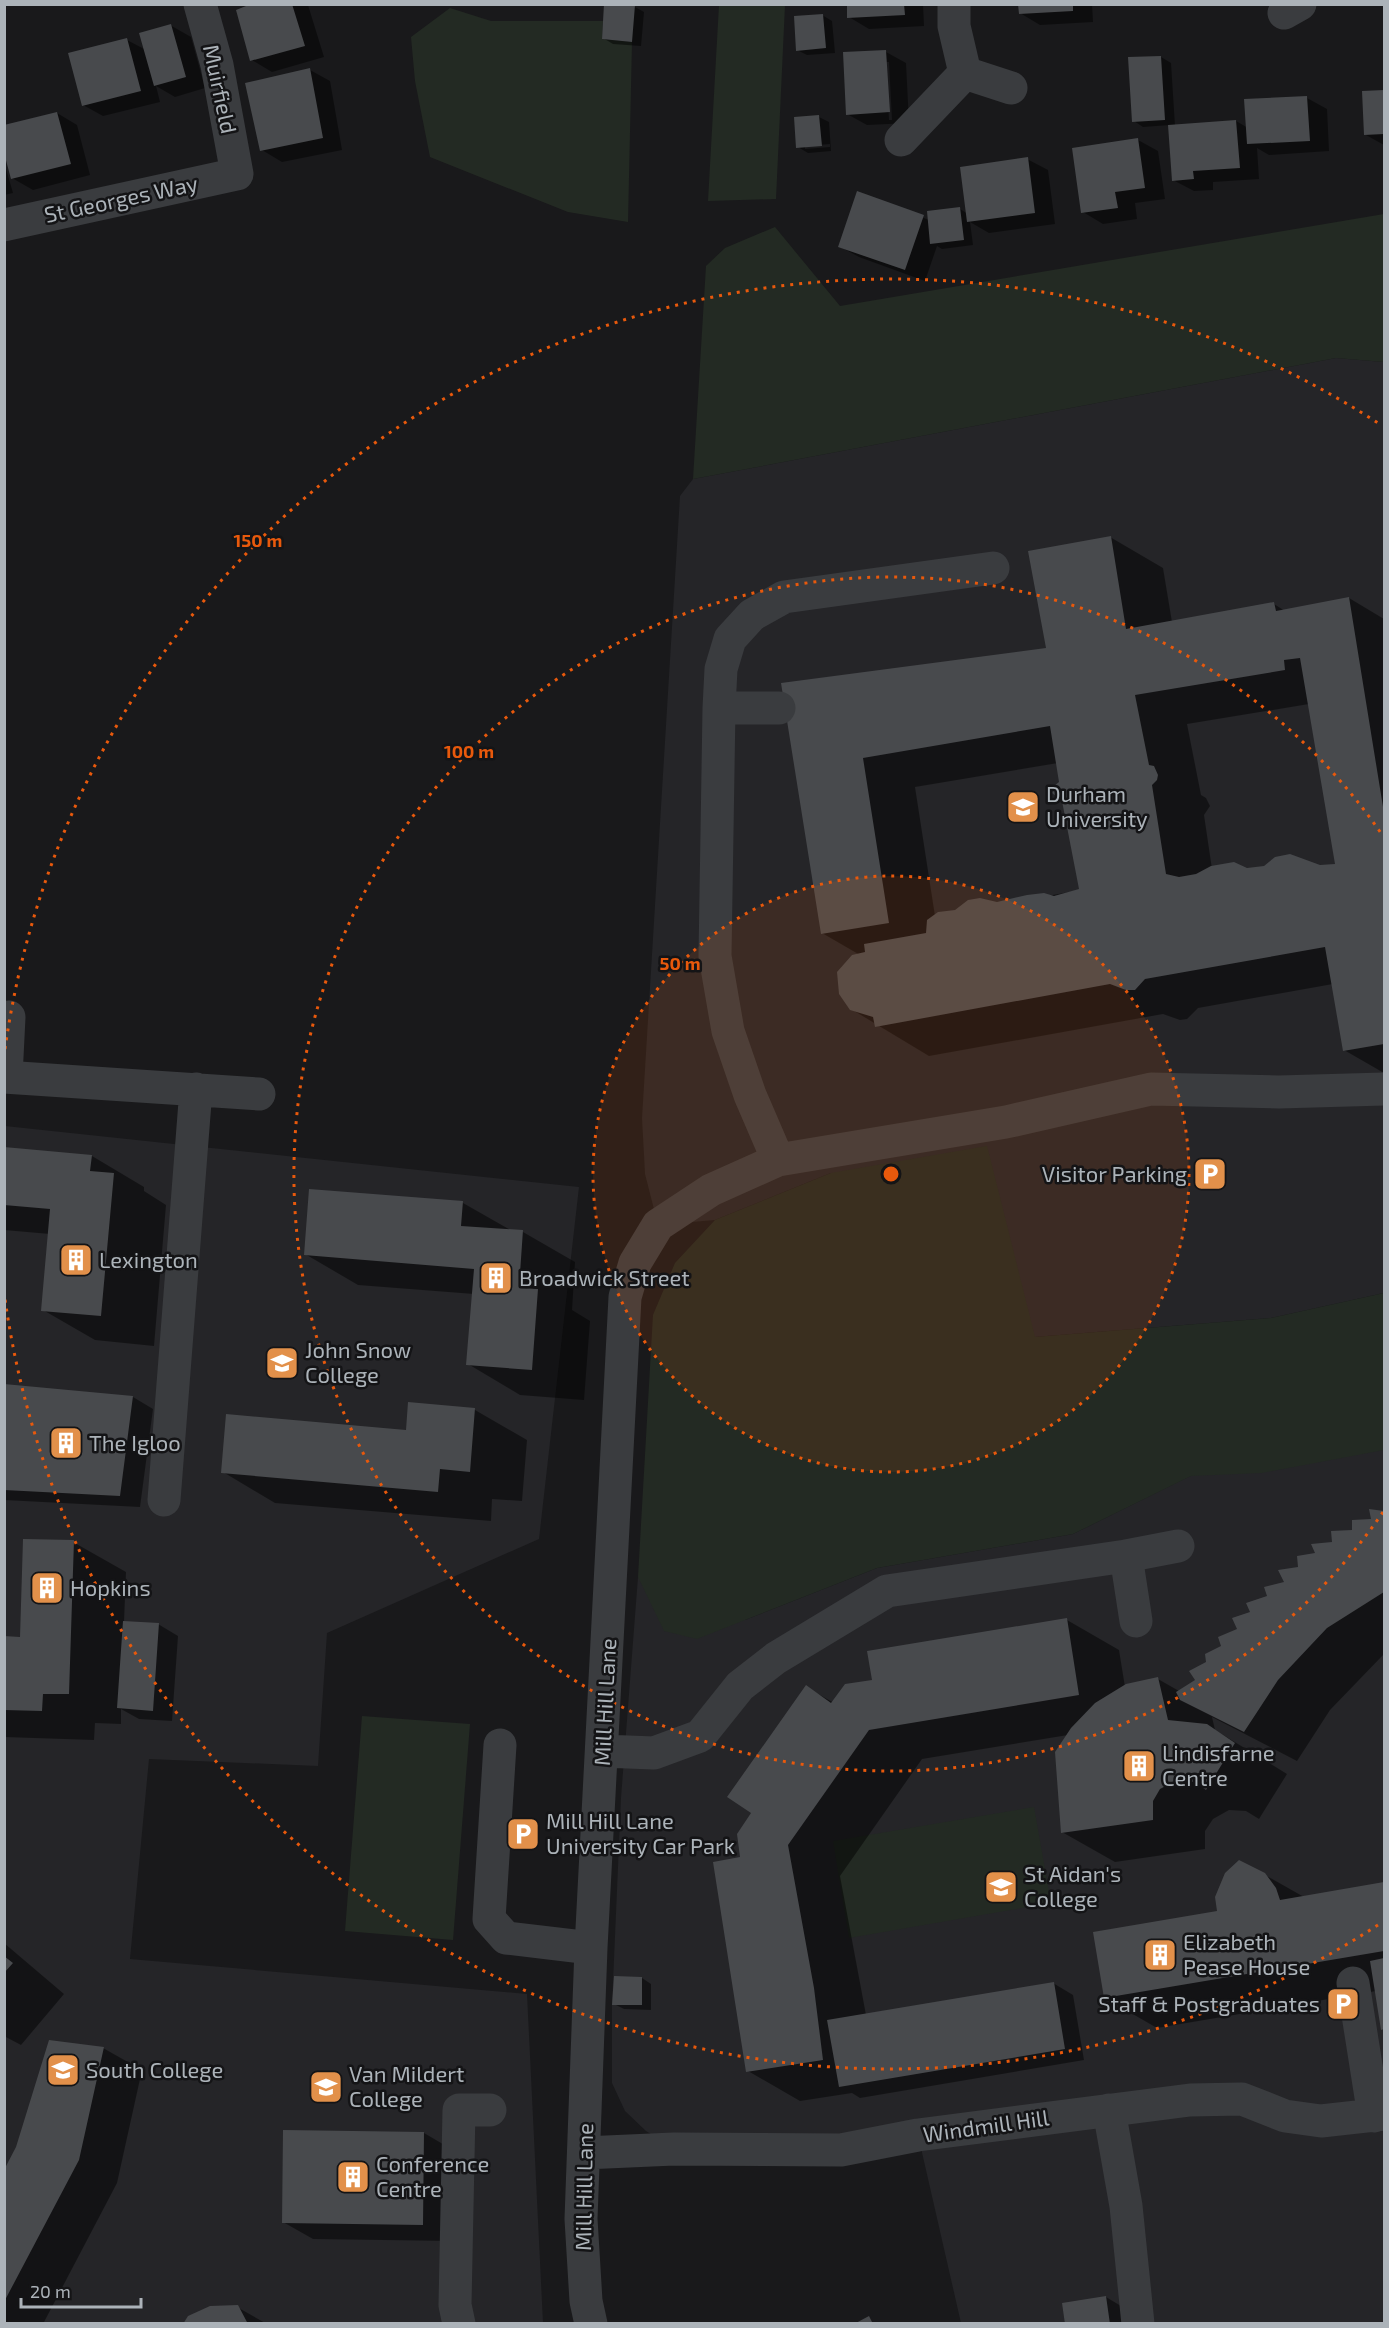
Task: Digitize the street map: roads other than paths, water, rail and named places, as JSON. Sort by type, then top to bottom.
[{"type":"street","name":"Muirfield","points":[[200,4],[217,65],[237,174]]},
{"type":"street","points":[[954,4],[954,26],[965,73]]},
{"type":"street","points":[[965,73],[1011,88]]},
{"type":"street","points":[[901,140],[965,73]]},
{"type":"street","name":"St Georges Way","points":[[4,225],[237,174]]},
{"type":"street","points":[[778,1160],[750,1095],[728,1031],[715,956],[719,708],[721,669],[730,639],[752,615],[784,597],[993,568]]},
{"type":"street","points":[[719,708],[779,708]]},
{"type":"street","points":[[9,1017],[5,1077],[259,1094]]},
{"type":"street","points":[[164,1500],[196,1089]]},
{"type":"street","name":"Mill Hill Lane","points":[[591,2324],[586,2301],[581,2218],[591,1948],[624,1297],[635,1263],[658,1225],[711,1190],[778,1160],[1006,1122],[1151,1089],[1279,1092],[1384,1089]]},
{"type":"street","points":[[602,1751],[654,1753],[700,1736],[740,1686],[776,1658],[887,1591],[1126,1556],[1178,1546]]},
{"type":"street","points":[[1126,1556],[1136,1621]]},
{"type":"street","points":[[500,1745],[489,1919],[506,1938],[591,1948]]},
{"type":"street","points":[[1353,1983],[1379,2115]]},
{"type":"street","name":"Windmill Hill","points":[[584,2153],[675,2149],[841,2150],[918,2135],[1190,2100],[1242,2099],[1294,2117],[1321,2121],[1379,2115]]},
{"type":"street","points":[[459,2324],[455,2305],[459,2110],[490,2110]]},
{"type":"street","points":[[1109,2110],[1126,2206],[1138,2324]]},
{"type":"place","name":"Durham University","points":[[1023,807]]},
{"type":"place","name":"Visitor Parking","points":[[1210,1174]]},
{"type":"place","name":"Lexington","points":[[76,1260]]},
{"type":"place","name":"Broadwick Street","points":[[496,1278]]},
{"type":"place","name":"John Snow College","points":[[282,1363]]},
{"type":"place","name":"The Igloo","points":[[66,1443]]},
{"type":"place","name":"Hopkins","points":[[47,1588]]},
{"type":"place","name":"Lindisfarne Centre","points":[[1139,1766]]},
{"type":"place","name":"Mill Hill Lane University Car Park","points":[[523,1834]]},
{"type":"place","name":"St Aidan's College","points":[[1001,1887]]},
{"type":"place","name":"Elizabeth Pease House","points":[[1160,1955]]},
{"type":"place","name":"Staff & Postgraduates","points":[[1343,2004]]},
{"type":"place","name":"South College","points":[[63,2070]]},
{"type":"place","name":"Van Mildert College","points":[[326,2087]]},
{"type":"place","name":"Conference Centre","points":[[353,2177]]}]
